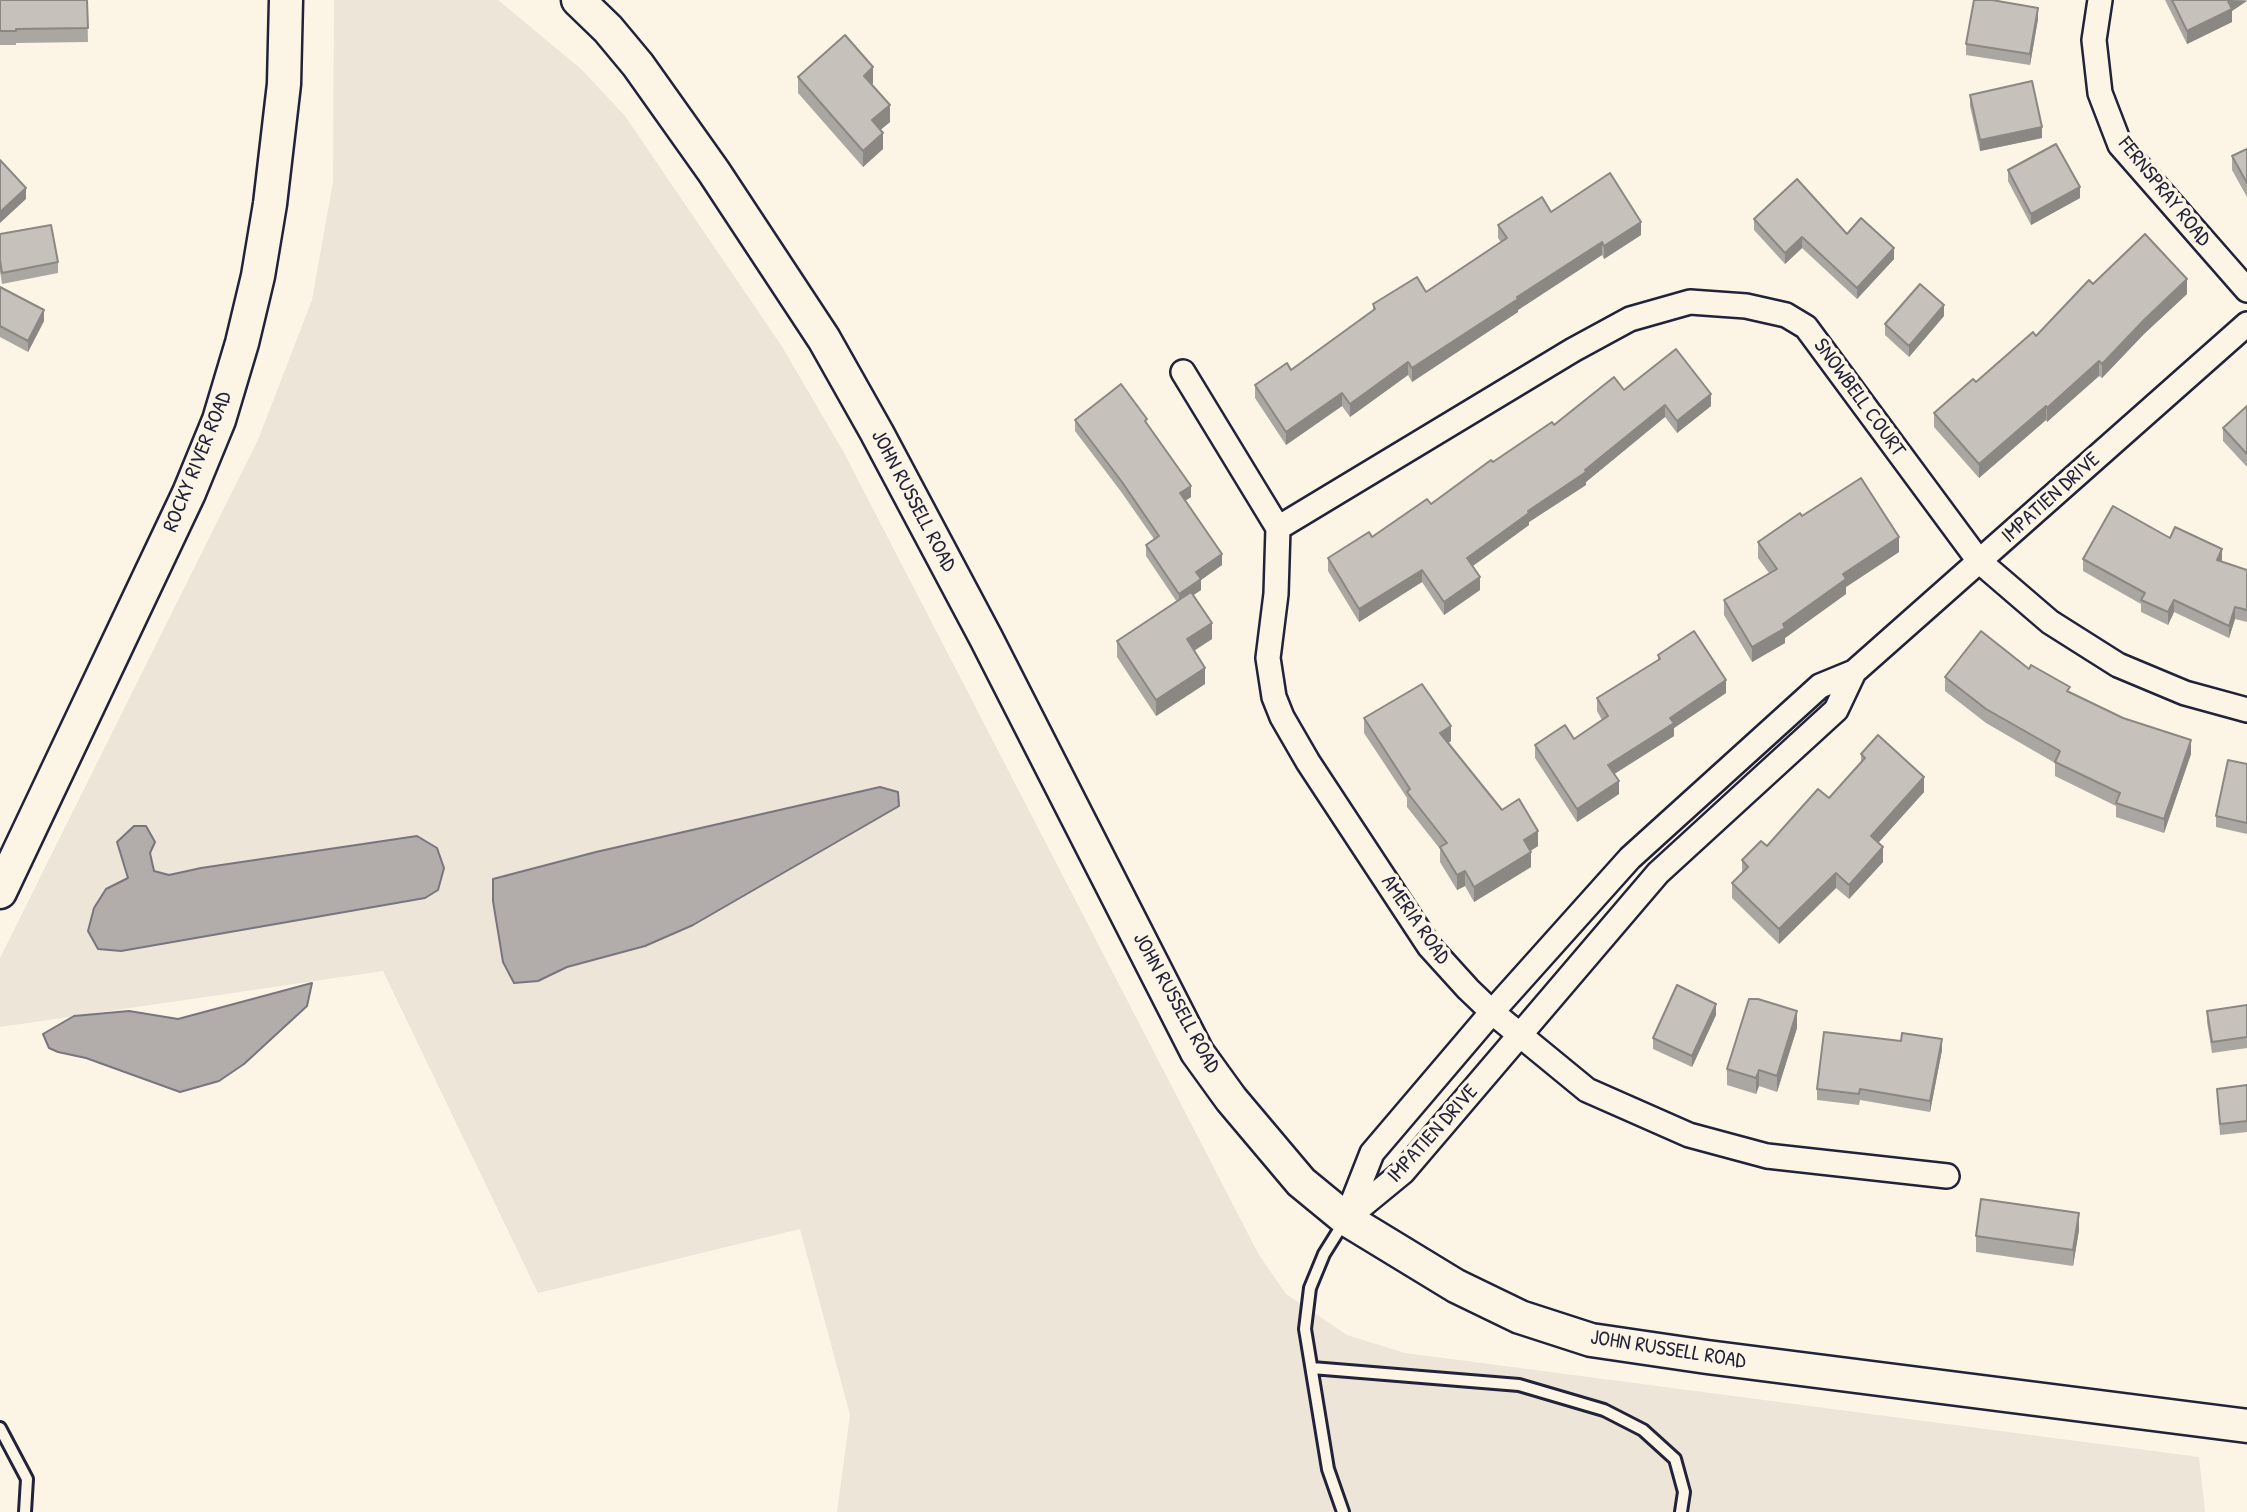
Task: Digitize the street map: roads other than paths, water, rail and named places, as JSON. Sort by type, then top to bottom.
[{"type":"street","name":"ROCKY RIVER ROAD","points":[[0,892],[189,493],[219,420],[252,303],[270,204],[284,84],[286,0]]},
{"type":"street","name":"JOHN RUSSELL ROAD","points":[[578,0],[608,29],[646,76],[714,172],[830,351],[877,433],[986,638],[1197,1052],[1231,1099],[1301,1182],[1346,1219],[1456,1286],[1520,1317],[1591,1340],[2247,1426]]},
{"type":"street","name":"FERNSPRAY ROAD","points":[[2100,0],[2094,40],[2100,93],[2120,145],[2247,290]]},
{"type":"street","name":"SNOWBELL COURT","points":[[1279,528],[1630,319],[1690,302],[1746,306],[1786,315],[1806,327],[1979,561],[2050,622],[2118,665],[2185,693],[2247,709]]},
{"type":"street","name":"IMPATIEN DRIVE","points":[[1346,1219],[1372,1153],[1492,1012],[1630,858],[1820,686],[1854,672],[2247,324]]},
{"type":"street","points":[[1183,372],[1279,528]]},
{"type":"street","name":"AMERIA ROAD","points":[[1279,528],[1276,594],[1268,658],[1274,696],[1282,717],[1308,762],[1429,946],[1492,1012],[1587,1090],[1689,1135],[1767,1156],[1947,1176]]},
{"type":"street","name":"IMPATIEN DRIVE","points":[[1346,1219],[1403,1172],[1658,873],[1836,710],[1854,672]]},
{"type":"lane","points":[[1343,1512],[1328,1469],[1305,1329],[1310,1288],[1324,1254],[1346,1219]]},
{"type":"lane","points":[[1312,1368],[1519,1385],[1604,1410],[1643,1430],[1675,1459],[1684,1492],[1681,1512]]},
{"type":"lane","points":[[0,1428],[27,1479],[25,1512]]}]
